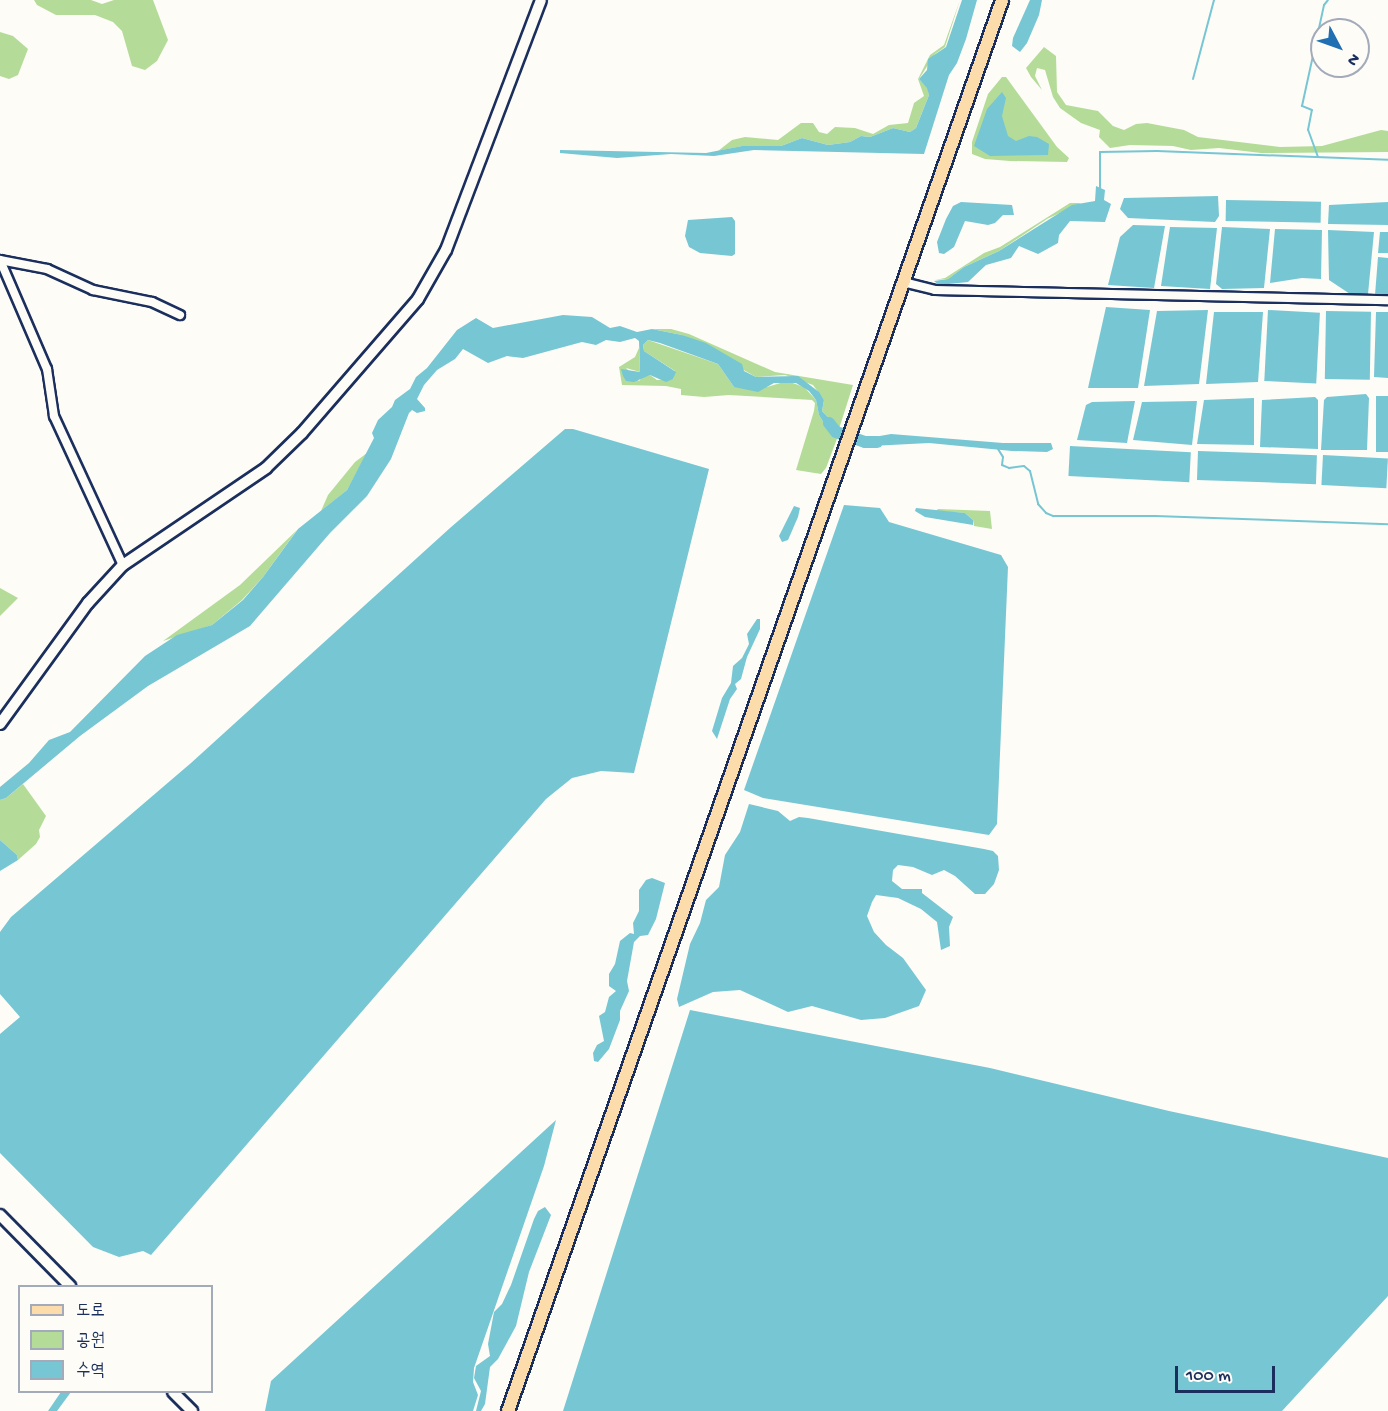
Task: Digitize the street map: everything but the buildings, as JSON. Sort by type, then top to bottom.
[{"type":"main road","points":[[0,724],[88,603],[123,565],[266,468],[302,433],[418,299],[446,250],[541,0]]},
{"type":"main road","points":[[508,1411],[1002,0]]},
{"type":"main road","points":[[0,1215],[68,1285]]},
{"type":"main road","points":[[174,1393],[192,1411]]},
{"type":"street","points":[[123,565],[54,416],[47,369],[0,260],[8,259],[46,269],[93,290],[152,302],[180,315]]},
{"type":"street","points":[[903,282],[947,290],[1388,300]]},
{"type":"green space","points":[[34,0],[91,0],[102,4],[114,0],[153,0],[168,40],[157,61],[145,70],[132,66],[122,31],[113,22],[95,15],[56,15],[37,5]]},
{"type":"green space","points":[[960,0],[945,47],[935,54],[919,79],[928,88],[929,95],[916,128],[910,132],[893,128],[870,137],[861,136],[850,142],[828,145],[802,138],[781,146],[742,146],[718,151],[732,140],[745,137],[778,140],[801,123],[813,123],[819,132],[827,134],[835,127],[855,128],[873,134],[889,125],[908,123],[914,103],[924,96],[918,79],[930,55],[944,45]]},
{"type":"green space","points":[[0,32],[13,36],[28,49],[18,75],[9,79],[0,76]]},
{"type":"green space","points":[[1044,47],[1056,56],[1057,92],[1066,105],[1098,111],[1113,126],[1124,130],[1136,124],[1147,123],[1184,130],[1198,137],[1280,147],[1322,146],[1381,130],[1388,131],[1388,152],[1261,153],[1219,148],[1191,150],[1173,146],[1130,145],[1110,148],[1099,137],[1100,130],[1081,123],[1060,108],[1053,97],[1045,70],[1037,68],[1035,76],[1042,90],[1031,77],[1026,68]]},
{"type":"green space","points":[[1002,77],[1006,77],[1057,147],[1069,158],[1067,162],[985,159],[972,154],[972,142],[988,94]]},
{"type":"green space","points":[[1070,203],[1081,203],[1047,219],[999,251],[964,267],[948,279],[935,280],[945,278],[984,253],[1000,247]]},
{"type":"green space","points":[[652,329],[671,329],[689,334],[775,372],[853,385],[839,429],[822,411],[824,400],[813,385],[785,375],[756,377],[682,335]]},
{"type":"green space","points":[[648,340],[718,364],[734,387],[767,387],[787,381],[804,387],[816,400],[819,415],[825,425],[838,436],[826,468],[821,474],[796,470],[814,411],[815,403],[812,400],[729,395],[704,397],[681,395],[681,389],[666,386],[622,385],[619,367],[635,357],[639,348],[640,372],[626,368],[639,381],[643,376],[650,375],[657,380],[673,379],[675,371],[644,351],[643,345]]},
{"type":"green space","points":[[367,453],[347,490],[321,511],[328,495],[355,462]]},
{"type":"green space","points":[[938,509],[990,511],[992,529],[974,526],[973,520],[965,513],[936,511]]},
{"type":"green space","points":[[297,530],[263,577],[242,600],[212,625],[163,641],[240,585]]},
{"type":"green space","points":[[0,588],[18,598],[0,616]]},
{"type":"green space","points":[[23,784],[46,816],[39,830],[40,837],[36,844],[18,860],[17,855],[0,840],[0,800]]},
{"type":"water","points":[[962,0],[977,0],[966,39],[957,63],[949,75],[924,154],[754,150],[714,156],[671,154],[617,158],[560,153],[560,150],[706,153],[742,146],[781,146],[802,138],[828,145],[850,142],[861,136],[870,137],[893,128],[910,132],[916,128],[929,95],[927,88],[919,79],[927,70],[928,59],[946,47]]},
{"type":"water","points":[[1030,0],[1042,0],[1039,15],[1027,43],[1020,52],[1012,46],[1013,38]]},
{"type":"water","points":[[1002,92],[1006,98],[1002,116],[1008,136],[1016,141],[1029,136],[1037,137],[1049,144],[1048,155],[990,156],[974,146],[987,109]]},
{"type":"water","points":[[1096,186],[1105,190],[1104,200],[1111,204],[1105,222],[1070,221],[1059,235],[1058,243],[1038,254],[1019,246],[1011,258],[986,265],[968,282],[939,285],[934,281],[948,279],[964,267],[999,251],[1072,205],[1095,201]]},
{"type":"water","points":[[1218,196],[1219,216],[1215,222],[1128,218],[1120,209],[1124,198]]},
{"type":"water","points":[[1226,200],[1321,202],[1321,223],[1226,221]]},
{"type":"water","points":[[961,202],[1012,205],[1014,215],[1003,215],[995,223],[988,225],[965,221],[954,247],[944,254],[939,253],[937,242],[946,219],[953,206]]},
{"type":"water","points":[[1388,202],[1388,225],[1328,224],[1329,205]]},
{"type":"water","points":[[732,217],[735,221],[735,254],[732,256],[700,253],[689,247],[685,236],[688,220]]},
{"type":"water","points":[[1133,225],[1165,226],[1154,288],[1108,285],[1120,237]]},
{"type":"water","points":[[1170,227],[1217,228],[1210,289],[1161,286]]},
{"type":"water","points":[[1222,227],[1270,229],[1264,288],[1222,289],[1216,284]]},
{"type":"water","points":[[1275,229],[1322,230],[1321,279],[1302,278],[1270,283]]},
{"type":"water","points":[[1328,230],[1374,232],[1368,294],[1350,294],[1329,280]]},
{"type":"water","points":[[1380,232],[1388,232],[1388,253],[1378,253]]},
{"type":"water","points":[[1378,257],[1388,258],[1388,295],[1375,295]]},
{"type":"water","points":[[1106,307],[1150,310],[1138,388],[1088,388]]},
{"type":"water","points":[[1208,310],[1199,384],[1144,386],[1157,311]]},
{"type":"water","points":[[1268,310],[1320,313],[1316,384],[1264,381]]},
{"type":"water","points":[[1326,311],[1371,312],[1370,380],[1325,379]]},
{"type":"water","points":[[1214,312],[1263,312],[1258,382],[1206,384]]},
{"type":"water","points":[[1376,312],[1388,312],[1388,378],[1374,377]]},
{"type":"water","points":[[563,315],[592,317],[610,328],[620,326],[637,332],[652,329],[682,335],[706,343],[742,364],[744,371],[756,377],[798,376],[819,392],[824,400],[822,411],[841,431],[838,436],[825,425],[819,415],[816,400],[809,391],[796,383],[774,383],[758,392],[734,387],[718,364],[648,340],[643,345],[644,351],[676,372],[673,379],[666,382],[650,375],[634,382],[626,381],[621,369],[640,372],[639,341],[635,338],[620,342],[606,340],[596,345],[582,342],[523,358],[507,356],[488,363],[463,349],[455,359],[437,370],[424,385],[417,399],[425,411],[417,413],[412,410],[409,413],[391,459],[367,496],[330,533],[250,626],[148,686],[80,736],[6,798],[0,800],[0,787],[29,763],[49,740],[70,732],[145,656],[177,635],[212,625],[243,600],[298,529],[347,490],[374,438],[372,433],[378,420],[392,407],[395,400],[410,389],[416,377],[427,368],[457,330],[476,318],[493,328]]},
{"type":"water","points":[[1366,394],[1369,398],[1367,450],[1321,450],[1324,400],[1327,397]]},
{"type":"water","points":[[1376,396],[1388,396],[1388,452],[1376,452]]},
{"type":"water","points":[[1315,397],[1318,400],[1318,449],[1260,447],[1262,400]]},
{"type":"water","points":[[1254,398],[1254,445],[1197,444],[1204,400]]},
{"type":"water","points":[[1135,401],[1127,443],[1077,440],[1086,405],[1092,402]]},
{"type":"water","points":[[1197,401],[1192,445],[1133,440],[1142,402]]},
{"type":"water","points":[[565,429],[573,429],[709,469],[634,773],[601,771],[572,778],[546,799],[151,1255],[143,1251],[119,1257],[93,1247],[0,1153],[0,1034],[20,1017],[0,994],[0,932],[11,917],[191,763],[450,528]]},
{"type":"water","points":[[891,434],[1003,443],[1051,443],[1053,449],[1047,452],[929,443],[871,446],[863,444],[863,439]]},
{"type":"water","points":[[1070,446],[1191,452],[1189,482],[1068,476]]},
{"type":"water","points":[[1198,451],[1317,455],[1316,484],[1197,480]]},
{"type":"water","points":[[1323,455],[1388,458],[1386,488],[1321,485]]},
{"type":"water","points":[[844,505],[880,508],[889,522],[1001,555],[1008,567],[997,824],[989,835],[763,798],[744,790]]},
{"type":"water","points":[[794,506],[800,508],[798,517],[788,540],[782,542],[779,536]]},
{"type":"water","points":[[916,508],[965,513],[973,520],[973,525],[925,517],[915,511]]},
{"type":"water","points":[[757,619],[760,619],[760,629],[747,657],[741,679],[735,684],[737,689],[730,699],[717,739],[712,731],[722,698],[731,683],[733,666],[742,658],[749,644],[747,634]]},
{"type":"water","points":[[749,804],[778,811],[790,821],[799,817],[808,818],[984,849],[993,851],[998,856],[999,870],[994,884],[985,894],[975,894],[955,876],[944,870],[932,875],[913,867],[898,865],[893,870],[892,881],[902,889],[922,889],[922,893],[953,917],[949,927],[950,946],[941,950],[937,922],[921,909],[898,898],[876,895],[872,902],[867,916],[874,932],[903,958],[926,990],[919,1006],[885,1018],[861,1020],[812,1006],[788,1012],[740,990],[713,992],[679,1007],[677,999],[690,944],[700,923],[706,900],[719,887],[725,855],[740,832]]},
{"type":"water","points":[[0,840],[17,855],[18,860],[0,871]]},
{"type":"water","points":[[652,878],[665,883],[656,919],[648,935],[640,936],[634,942],[627,981],[629,991],[620,1011],[620,1020],[609,1049],[598,1062],[594,1061],[593,1053],[597,1045],[604,1041],[599,1016],[605,1012],[609,997],[616,991],[609,986],[609,974],[615,964],[620,941],[630,933],[634,934],[633,923],[639,911],[639,890],[646,880]]},
{"type":"water","points":[[690,1010],[990,1068],[1169,1111],[1388,1158],[1388,1296],[1282,1411],[563,1411]]},
{"type":"water","points":[[556,1120],[544,1166],[474,1368],[473,1382],[478,1395],[473,1411],[265,1411],[271,1381]]},
{"type":"water","points":[[545,1207],[551,1215],[529,1272],[516,1326],[498,1359],[490,1367],[485,1404],[481,1411],[476,1411],[481,1391],[474,1378],[476,1366],[490,1356],[488,1344],[494,1312],[502,1304],[511,1285],[534,1219],[538,1211]]},
{"type":"water","points":[[60,1393],[70,1393],[57,1411],[48,1411]]},
{"type":"waterway","points":[[1193,79],[1214,0]]},
{"type":"waterway","points":[[1318,157],[1308,130],[1312,110],[1302,106],[1324,5],[1328,0]]},
{"type":"waterway","points":[[1100,188],[1100,152],[1157,151],[1388,160]]},
{"type":"waterway","points":[[829,423],[836,432],[865,442],[877,442]]},
{"type":"waterway","points":[[998,449],[1003,457],[1002,465],[1009,468],[1024,466],[1030,471],[1038,504],[1046,513],[1053,516],[1155,516],[1388,524]]}]
